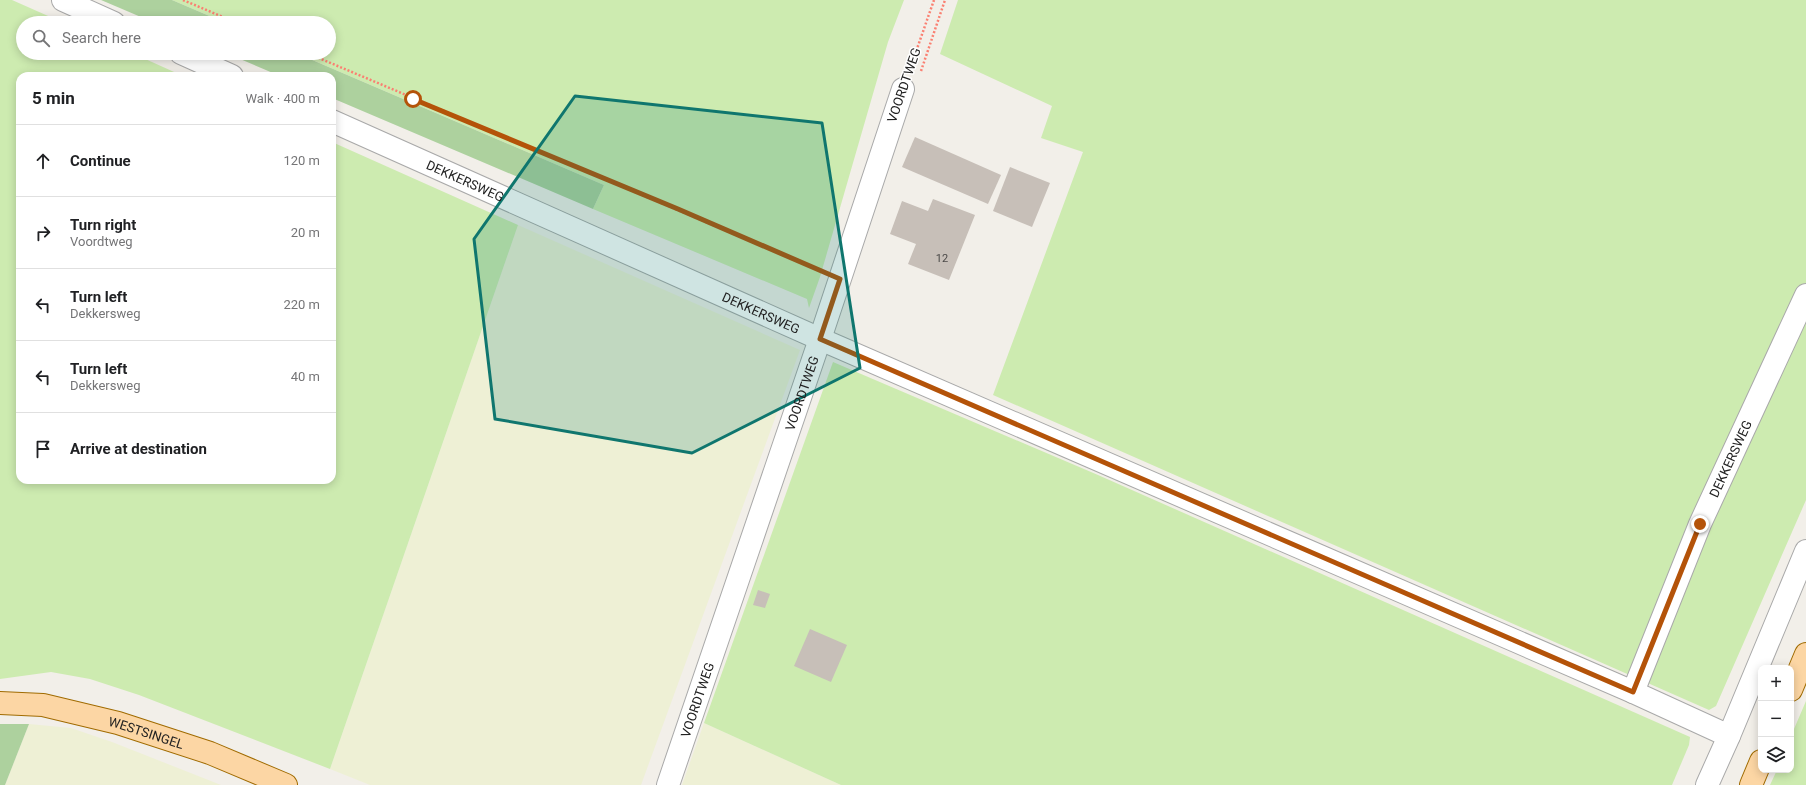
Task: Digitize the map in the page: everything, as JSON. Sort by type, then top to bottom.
[{"type":"main road","points":[[1794,683],[1806,654]]},
{"type":"main road","name":"WESTSINGEL","points":[[0,703],[43,706],[118,723],[210,753],[286,785]]},
{"type":"main road","points":[[1751,785],[1758,768]]},
{"type":"street","points":[[63,0],[98,16]]},
{"type":"street","points":[[197,60],[223,72]]},
{"type":"street","name":"VOORDTWEG","points":[[668,785],[820,339],[902,89]]},
{"type":"street","name":"DEKKERSWEG","points":[[336,123],[820,339],[1633,692],[1729,736]]},
{"type":"street","name":"DEKKERSWEG","points":[[1633,692],[1700,524],[1806,295]]},
{"type":"street","points":[[1707,785],[1806,551]]},
{"type":"path","points":[[184,0],[221,16]]},
{"type":"path","name":"VOORDTWEG","points":[[902,89],[934,0]]},
{"type":"path","points":[[902,89],[919,77],[945,0]]},
{"type":"path","points":[[324,60],[840,279]]},
{"type":"highlighted area","points":[[575,96],[822,123],[860,368],[692,453],[495,419],[474,239]]},
{"type":"green space","points":[[0,0],[12,0],[48,16],[16,16],[16,60],[148,60],[174,72],[16,72],[16,484],[336,484],[336,144],[518,225],[330,769],[139,695],[90,679],[51,672],[0,679]]},
{"type":"green space","points":[[101,0],[172,0],[210,16],[139,16]]},
{"type":"green space","points":[[172,0],[904,0],[888,42],[820,277],[809,308],[807,299],[593,209],[604,185],[312,60],[336,60],[336,16],[210,16]]},
{"type":"green space","points":[[958,0],[1806,0],[1806,500],[1716,706],[1709,710],[993,395],[1083,152],[1041,138],[1052,106],[940,54]]},
{"type":"green space","points":[[242,60],[312,60],[604,185],[593,209],[336,100],[336,72],[271,72]]},
{"type":"green space","points":[[518,225],[800,350],[641,785],[370,785],[330,769]]},
{"type":"green space","points":[[833,362],[1098,475],[1690,737],[1689,745],[1672,785],[841,785],[704,723]]},
{"type":"green space","points":[[1806,701],[1806,785],[1770,785],[1776,773],[1794,773],[1794,729]]},
{"type":"green space","points":[[704,723],[841,785],[682,785]]},
{"type":"green space","points":[[0,724],[29,724],[5,785],[0,785]]},
{"type":"green space","points":[[29,724],[71,728],[112,742],[221,785],[5,785]]},
{"type":"building","points":[[915,137],[1001,175],[988,204],[902,167]]},
{"type":"building","points":[[1010,167],[1050,183],[1032,227],[993,211]]},
{"type":"building","points":[[933,199],[975,215],[949,280],[908,264],[916,244],[890,234],[902,201],[928,211]]},
{"type":"building","points":[[758,590],[770,594],[765,608],[753,605]]},
{"type":"building","points":[[810,629],[847,645],[831,682],[794,666]]},
{"type":"route","points":[[413,99],[678,209],[840,279],[820,339],[1633,692],[1700,524]]}]
